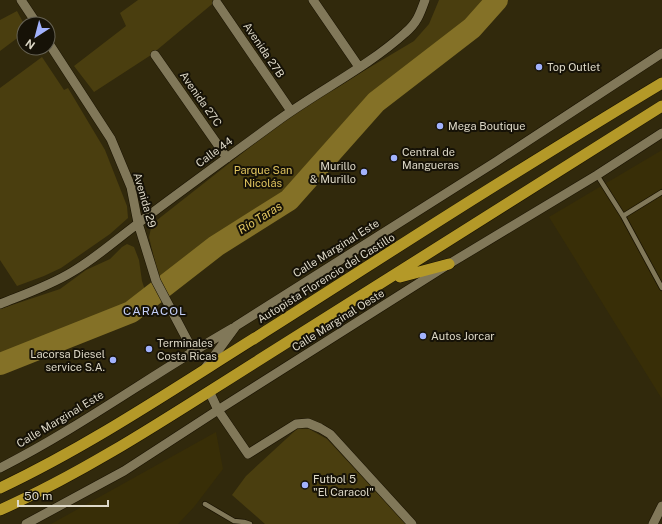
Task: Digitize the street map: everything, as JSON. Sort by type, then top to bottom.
[{"type":"highway","name":"Autopista Florencio del Castillo","points":[[0,488],[30,474],[90,441],[204,371],[511,175],[662,83]]},
{"type":"highway","points":[[0,510],[23,500],[117,449],[388,280],[662,106]]},
{"type":"highway","points":[[388,280],[449,264]]},
{"type":"street","points":[[21,0],[32,16]]},
{"type":"street","points":[[314,0],[359,67]]},
{"type":"street","name":"Calle 44","points":[[0,304],[48,286],[73,272],[291,111],[359,67],[406,32],[419,19],[425,0]]},
{"type":"street","name":"Avenida 27B","points":[[217,3],[291,111]]},
{"type":"street","name":"Calle Marginal Este","points":[[0,468],[57,437],[193,351],[236,326],[497,161],[662,53]]},
{"type":"street","name":"Avenida 29","points":[[56,54],[111,139],[131,187],[138,223],[156,281],[193,351]]},
{"type":"street","name":"Avenida 27C","points":[[156,55],[227,158]]},
{"type":"street","name":"Calle Marginal Oeste","points":[[26,524],[124,471],[449,264],[597,175],[662,133]]},
{"type":"street","name":"Calle Marginal Este","points":[[204,371],[236,326]]},
{"type":"street","points":[[209,391],[218,410],[248,454],[296,424],[308,423],[320,428],[330,434],[412,524]]},
{"type":"street","points":[[653,524],[662,506]]},
{"type":"lane","points":[[597,175],[623,216],[662,288]]},
{"type":"lane","points":[[623,216],[662,192]]},
{"type":"lane","points":[[205,504],[234,521],[250,524]]},
{"type":"shaded area","points":[[662,150],[662,399],[549,217]]},
{"type":"shaded area","points":[[216,432],[223,469],[194,507],[178,524],[51,524]]},
{"type":"green space","points":[[138,0],[217,0],[151,55],[94,92],[74,66],[126,26],[120,13]]},
{"type":"green space","name":"Parque San Nicolás","points":[[439,0],[496,0],[471,27],[374,101],[287,199],[214,246],[161,287],[149,237],[152,224],[293,113],[414,41],[429,24]]},
{"type":"green space","points":[[17,11],[20,16],[16,16],[16,39],[0,51],[0,20]]},
{"type":"green space","points":[[42,57],[64,90],[68,88],[105,150],[127,206],[128,218],[110,234],[61,268],[17,286],[0,260],[0,88]]},
{"type":"green space","points":[[127,244],[134,247],[139,260],[142,281],[148,299],[121,316],[0,360],[0,309],[60,289],[86,270],[110,259]]},
{"type":"green space","name":"Futbol 5 \"El Caracol\"","points":[[298,428],[309,429],[327,439],[406,524],[265,524],[232,495],[246,476]]},
{"type":"waterway","name":"Río Taras","points":[[0,364],[131,312],[216,246],[289,200],[376,102],[472,28],[497,0]]},
{"type":"place","name":"Top Outlet","points":[[539,67]]},
{"type":"place","name":"Mega Boutique","points":[[440,126]]},
{"type":"place","name":"Central de Mangueras","points":[[394,158]]},
{"type":"place","name":"Murillo & Murillo","points":[[364,172]]},
{"type":"place","name":"Autos Jorcar","points":[[423,336]]},
{"type":"place","name":"Terminales Costa Ricas","points":[[149,349]]},
{"type":"place","name":"Lacorsa Diesel service S.A.","points":[[113,360]]},
{"type":"place","name":"Futbol 5 \"El Caracol\"","points":[[305,485]]},
{"type":"district","name":"CARACOL","points":[[155,311]]}]
